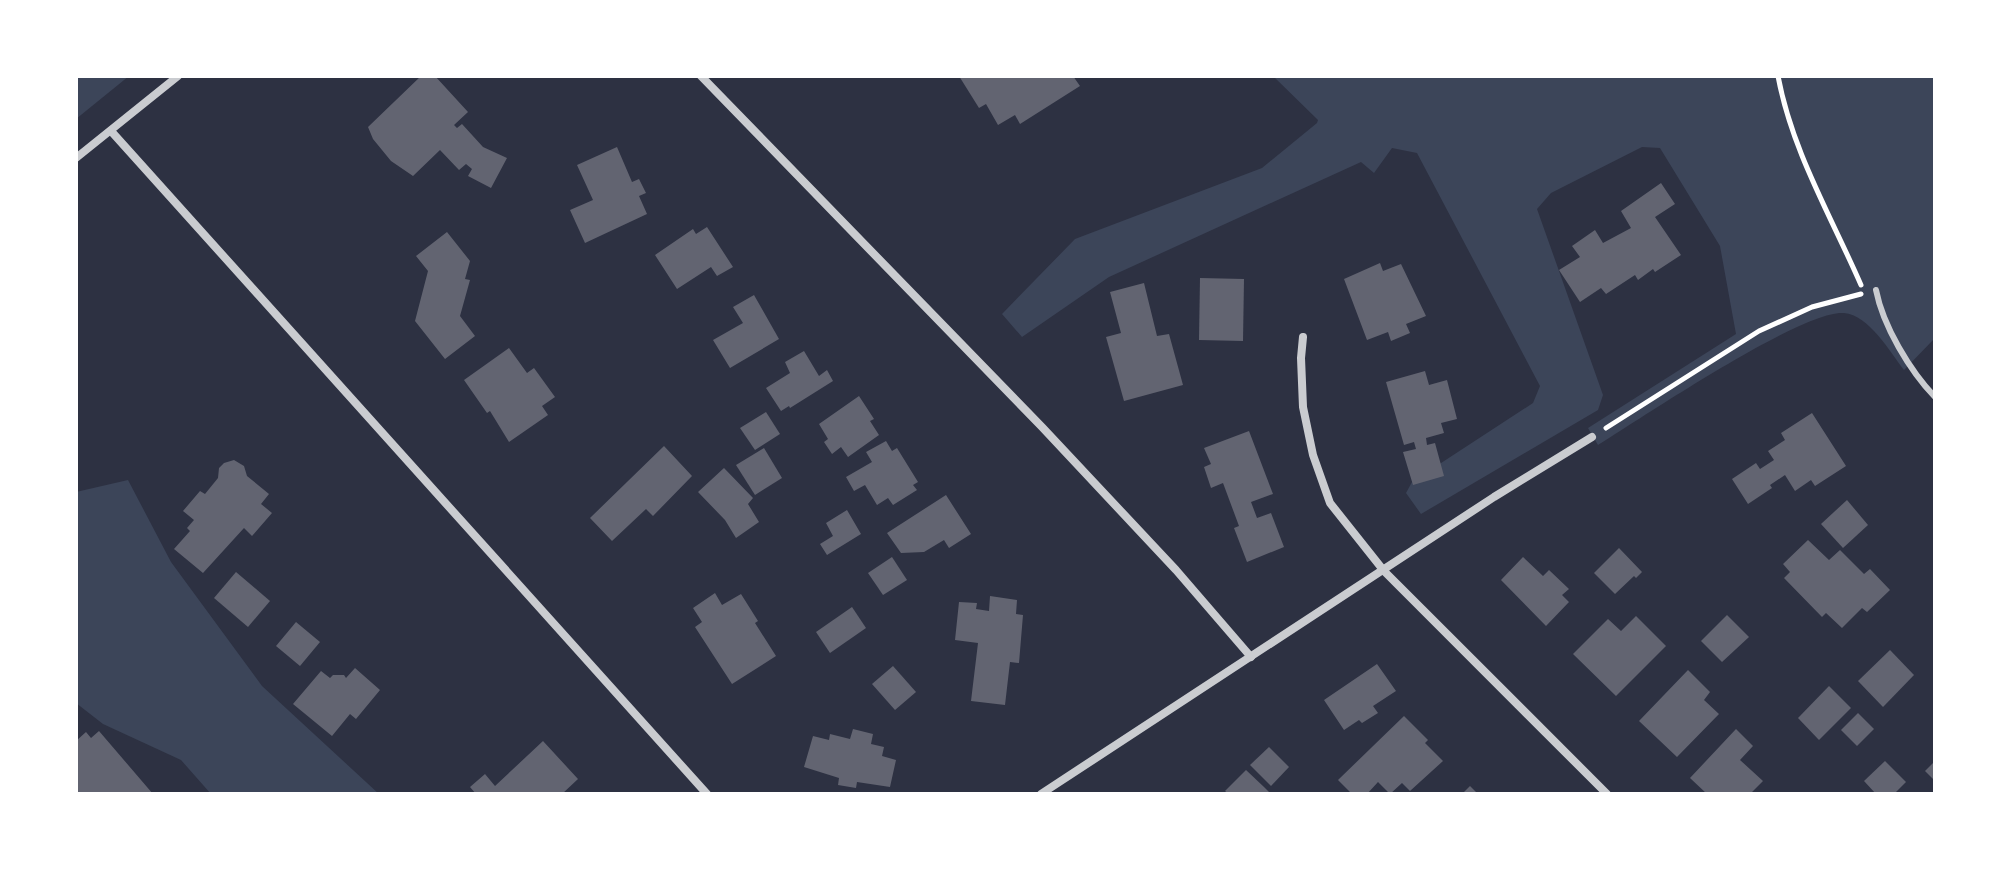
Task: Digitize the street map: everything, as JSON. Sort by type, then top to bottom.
[{"type":"street","points":[[76,158],[178,76]]},
{"type":"street","points":[[701,76],[1050,436],[1176,570],[1251,657]]},
{"type":"street","points":[[111,131],[707,794]]},
{"type":"street","points":[[1303,337],[1303,407],[1313,455],[1330,503],[1384,571],[1607,794]]},
{"type":"street","points":[[1041,794],[1494,497],[1592,437]]},
{"type":"lane","points":[[1876,290],[1881,314],[1922,384],[1935,397]]},
{"type":"path","points":[[1592,437],[1759,331],[1812,307],[1865,293],[1816,191],[1783,105],[1778,76]]},
{"type":"shaded area","points":[[76,76],[129,76],[76,119]]},
{"type":"shaded area","points":[[1273,76],[1935,76],[1935,338],[1904,370],[1862,320],[1844,313],[1823,316],[1759,346],[1598,445],[1588,428],[1736,334],[1720,246],[1660,148],[1642,147],[1551,193],[1537,209],[1603,395],[1598,410],[1421,514],[1406,493],[1412,482],[1533,403],[1540,386],[1417,153],[1392,148],[1374,173],[1361,162],[1109,277],[1022,337],[1002,314],[1075,239],[1262,168],[1317,123],[1318,120]]},
{"type":"shaded area","points":[[128,480],[171,562],[262,686],[379,794],[211,794],[181,760],[103,724],[76,703],[76,492]]},
{"type":"building","points":[[421,76],[435,76],[468,112],[454,125],[457,128],[462,124],[483,147],[507,158],[491,188],[468,176],[472,169],[466,164],[459,170],[440,150],[413,176],[391,161],[373,139],[368,127]]},
{"type":"building","points":[[959,76],[1073,76],[1080,86],[1020,124],[1015,115],[998,125],[986,104],[979,108]]},
{"type":"building","points":[[617,147],[632,182],[639,179],[646,193],[639,196],[647,214],[585,243],[570,210],[593,200],[577,165]]},
{"type":"building","points":[[1661,183],[1675,204],[1655,217],[1681,255],[1638,280],[1635,275],[1606,294],[1601,288],[1580,302],[1559,270],[1580,257],[1572,246],[1595,230],[1603,243],[1631,228],[1621,211]]},
{"type":"building","points":[[707,227],[733,267],[717,276],[711,267],[677,289],[655,255],[693,229],[696,234]]},
{"type":"building","points":[[447,232],[470,261],[465,279],[470,280],[460,316],[475,336],[445,359],[415,321],[428,271],[416,256]]},
{"type":"building","points":[[1380,263],[1383,271],[1401,264],[1426,316],[1406,324],[1410,333],[1391,341],[1388,332],[1367,340],[1344,279]]},
{"type":"building","points":[[1200,278],[1244,279],[1243,341],[1199,340]]},
{"type":"building","points":[[1144,283],[1157,336],[1169,334],[1183,385],[1124,401],[1106,337],[1121,333],[1110,292]]},
{"type":"building","points":[[754,295],[779,339],[730,368],[713,340],[743,323],[733,307]]},
{"type":"building","points":[[509,348],[527,373],[534,368],[555,397],[542,406],[548,415],[509,442],[490,411],[487,413],[464,380]]},
{"type":"building","points":[[804,351],[819,376],[827,370],[833,381],[781,411],[766,388],[790,373],[785,362]]},
{"type":"building","points":[[1425,371],[1429,385],[1447,380],[1457,419],[1441,423],[1444,433],[1426,438],[1427,445],[1435,443],[1444,476],[1413,485],[1403,452],[1416,449],[1414,442],[1404,445],[1386,382]]},
{"type":"building","points":[[859,396],[874,419],[870,421],[879,435],[848,457],[841,447],[832,454],[824,442],[828,439],[819,424]]},
{"type":"building","points":[[766,412],[780,434],[755,450],[740,428]]},
{"type":"building","points":[[1812,413],[1846,466],[1815,486],[1811,480],[1795,491],[1785,475],[1748,504],[1732,479],[1756,463],[1760,469],[1774,460],[1768,451],[1785,440],[1781,433]]},
{"type":"building","points":[[1249,431],[1273,494],[1251,502],[1257,518],[1271,513],[1284,547],[1247,562],[1234,528],[1239,526],[1223,483],[1211,488],[1204,467],[1211,464],[1204,448]]},
{"type":"building","points":[[886,441],[892,451],[897,448],[918,482],[913,485],[917,490],[893,505],[888,498],[877,505],[865,485],[854,491],[846,477],[872,462],[866,452]]},
{"type":"building","points":[[664,446],[692,476],[653,516],[646,509],[612,541],[590,518]]},
{"type":"building","points":[[764,448],[782,478],[755,495],[736,465]]},
{"type":"building","points":[[234,460],[244,466],[247,476],[269,494],[261,504],[272,513],[252,536],[244,528],[203,573],[174,549],[190,531],[187,528],[194,520],[183,511],[200,491],[205,494],[218,478],[219,468],[224,463]]},
{"type":"building","points":[[724,468],[753,498],[748,504],[759,522],[736,538],[725,520],[698,492]]},
{"type":"building","points":[[946,495],[971,534],[949,548],[944,540],[924,552],[901,553],[887,533]]},
{"type":"building","points":[[1847,500],[1868,525],[1843,548],[1821,524]]},
{"type":"building","points":[[847,510],[861,534],[827,555],[820,544],[833,536],[826,523]]},
{"type":"building","points":[[1808,540],[1829,560],[1840,550],[1864,574],[1870,569],[1890,590],[1867,612],[1862,608],[1842,628],[1826,613],[1822,617],[1784,578],[1790,572],[1783,564]]},
{"type":"building","points":[[1619,548],[1642,572],[1615,594],[1594,573]]},
{"type":"building","points":[[892,557],[907,580],[883,595],[868,573]]},
{"type":"building","points":[[1523,557],[1543,576],[1549,570],[1569,589],[1562,595],[1569,602],[1546,626],[1501,580]]},
{"type":"building","points":[[236,572],[270,601],[248,627],[214,598]]},
{"type":"building","points":[[715,593],[722,605],[741,594],[776,656],[732,684],[695,627],[702,622],[693,608]]},
{"type":"building","points":[[990,596],[1017,600],[1016,614],[1023,615],[1019,663],[1010,662],[1005,705],[971,701],[978,643],[955,640],[959,602],[977,603],[976,609],[989,611]]},
{"type":"building","points":[[852,607],[866,628],[830,653],[816,632]]},
{"type":"building","points":[[1727,615],[1749,637],[1722,662],[1701,641]]},
{"type":"building","points":[[1636,616],[1666,646],[1616,696],[1573,654],[1608,619],[1621,631]]},
{"type":"building","points":[[296,622],[320,642],[300,666],[276,646]]},
{"type":"building","points":[[1890,650],[1914,675],[1883,707],[1858,681]]},
{"type":"building","points":[[1377,664],[1396,691],[1373,706],[1378,713],[1344,730],[1324,700]]},
{"type":"building","points":[[893,666],[916,692],[895,710],[872,684]]},
{"type":"building","points":[[355,668],[380,690],[356,719],[350,714],[332,736],[293,704],[321,671],[330,678],[344,675],[346,678]]},
{"type":"building","points":[[1688,670],[1710,692],[1704,700],[1719,714],[1677,757],[1639,721]]},
{"type":"building","points":[[1829,686],[1851,708],[1819,740],[1798,718]]},
{"type":"building","points":[[1858,713],[1874,729],[1857,746],[1841,730]]},
{"type":"building","points":[[1404,716],[1428,740],[1425,743],[1443,761],[1410,791],[1402,783],[1390,794],[1378,782],[1367,794],[1352,794],[1338,780]]},
{"type":"building","points":[[853,729],[873,734],[871,744],[884,747],[882,756],[896,760],[890,787],[857,782],[856,788],[838,785],[839,778],[804,767],[813,736],[829,740],[830,734],[850,739]]},
{"type":"building","points":[[1736,729],[1753,746],[1740,760],[1763,781],[1750,794],[1707,794],[1690,778]]},
{"type":"building","points":[[99,731],[153,794],[76,794],[76,741],[86,732],[91,738]]},
{"type":"building","points":[[543,741],[578,779],[562,794],[476,794],[470,787],[485,774],[495,786]]},
{"type":"building","points":[[1269,747],[1289,767],[1271,786],[1250,765]]},
{"type":"building","points":[[1885,761],[1906,782],[1894,794],[1876,794],[1864,781]]},
{"type":"building","points":[[1935,761],[1935,781],[1925,771]]},
{"type":"building","points":[[1246,770],[1271,794],[1229,794],[1225,791]]},
{"type":"building","points":[[1470,786],[1478,794],[1462,794]]}]
